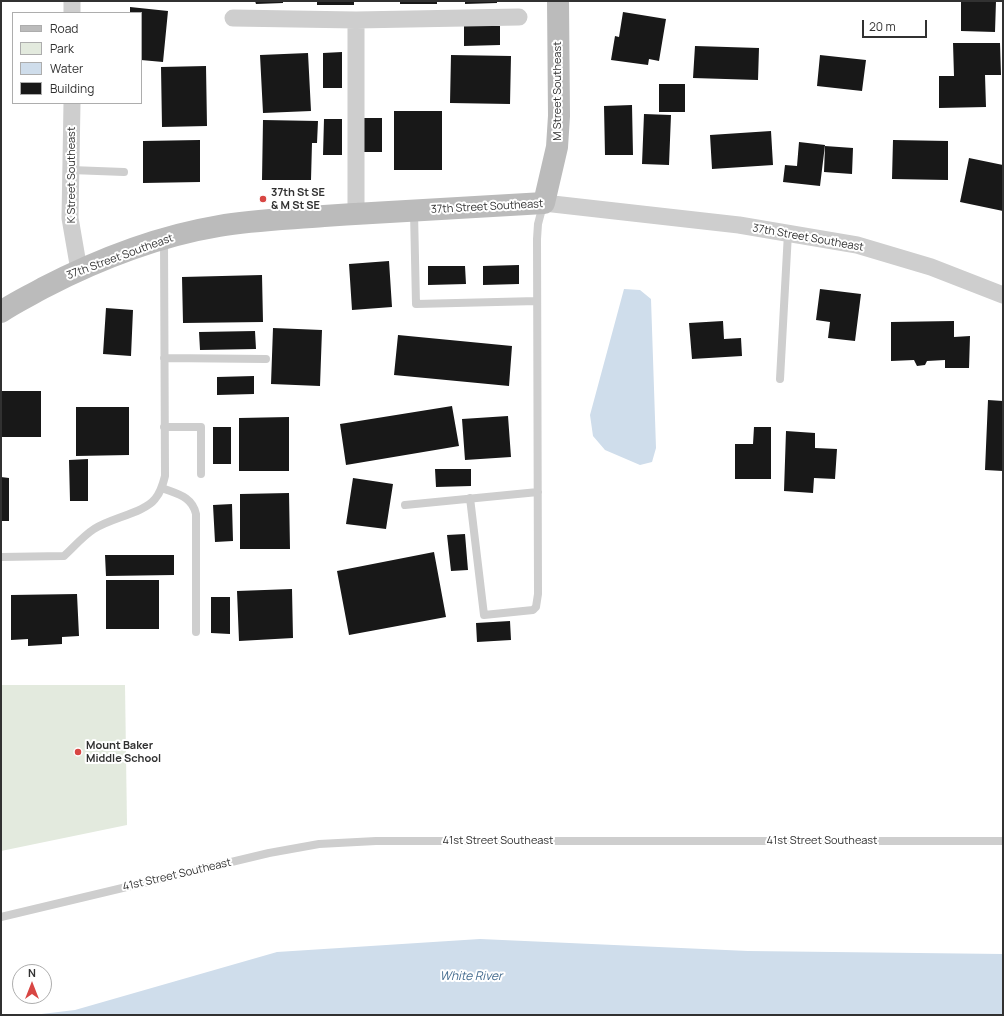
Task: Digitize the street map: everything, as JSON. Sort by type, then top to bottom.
[{"type":"street","points":[[72,1],[72,12]]},
{"type":"street","name":"M Street Southeast","points":[[544,202],[557,147],[559,116],[558,1]]},
{"type":"street","points":[[234,18],[356,20],[519,18]]},
{"type":"street","points":[[356,20],[356,214]]},
{"type":"street","name":"K Street Southeast","points":[[72,104],[70,218],[79,270]]},
{"type":"street","name":"37th Street Southeast","points":[[1,312],[12,304],[79,270],[135,249],[219,226],[262,221],[356,214],[544,202],[723,223],[857,245],[931,267],[1003,295]]},
{"type":"lane","points":[[71,170],[124,172]]},
{"type":"lane","points":[[470,498],[484,615],[533,610],[536,607],[538,594],[537,238],[538,224],[544,202]]},
{"type":"lane","points":[[414,211],[416,304],[537,301]]},
{"type":"lane","points":[[780,379],[788,233]]},
{"type":"lane","points":[[1,557],[64,556],[94,529],[113,519],[144,508],[155,500],[162,488],[165,476],[164,240]]},
{"type":"lane","points":[[164,358],[266,360]]},
{"type":"lane","points":[[164,427],[201,427],[201,474]]},
{"type":"lane","points":[[162,488],[188,498],[195,510],[196,632]]},
{"type":"lane","points":[[405,504],[538,492]]},
{"type":"lane","name":"41st Street Southeast","points":[[1,917],[269,853],[319,844],[376,841],[1003,841]]},
{"type":"green space","points":[[1,685],[125,685],[127,825],[1,851]]},
{"type":"water","points":[[624,289],[640,290],[651,299],[656,448],[652,462],[640,465],[605,450],[593,436],[590,415]]},
{"type":"water","name":"White River","points":[[480,939],[748,951],[1003,954],[1003,1015],[33,1015],[75,1010],[277,952]]},
{"type":"building","points":[[255,1],[283,1],[283,3],[256,4]]},
{"type":"building","points":[[317,1],[354,1],[354,5],[317,5]]},
{"type":"building","points":[[400,1],[437,1],[437,4],[400,4]]},
{"type":"building","points":[[465,1],[497,1],[497,3],[465,4]]},
{"type":"building","points":[[961,1],[996,1],[995,32],[961,31]]},
{"type":"building","points":[[130,7],[168,11],[163,62],[142,60],[142,12],[130,12]]},
{"type":"building","points":[[623,12],[666,19],[659,61],[649,59],[648,65],[611,60],[615,36],[619,37]]},
{"type":"building","points":[[464,26],[500,26],[500,45],[464,46]]},
{"type":"building","points":[[953,43],[1000,43],[1001,75],[985,75],[986,107],[939,108],[939,76],[954,76]]},
{"type":"building","points":[[695,46],[759,48],[758,80],[693,78]]},
{"type":"building","points":[[342,52],[342,88],[323,88],[323,53]]},
{"type":"building","points":[[308,53],[311,111],[263,113],[260,55]]},
{"type":"building","points":[[451,55],[511,56],[510,104],[450,103]]},
{"type":"building","points":[[820,55],[866,60],[862,91],[817,86]]},
{"type":"building","points":[[206,66],[207,126],[162,127],[161,67]]},
{"type":"building","points":[[659,84],[685,84],[685,112],[659,112]]},
{"type":"building","points":[[632,105],[633,155],[605,155],[604,106]]},
{"type":"building","points":[[394,111],[442,111],[442,170],[394,170]]},
{"type":"building","points":[[644,114],[671,115],[669,165],[642,164]]},
{"type":"building","points":[[364,118],[382,118],[382,152],[364,152]]},
{"type":"building","points":[[324,119],[342,119],[342,155],[323,155]]},
{"type":"building","points":[[263,120],[318,121],[317,143],[312,143],[311,180],[262,180]]},
{"type":"building","points":[[771,131],[773,165],[712,169],[710,135]]},
{"type":"building","points":[[200,140],[200,182],[143,183],[143,141]]},
{"type":"building","points":[[893,140],[948,141],[948,180],[892,179]]},
{"type":"building","points":[[799,142],[825,145],[820,186],[783,182],[785,165],[797,166]]},
{"type":"building","points":[[825,146],[853,148],[852,174],[824,172]]},
{"type":"building","points":[[969,158],[1003,165],[1003,211],[960,202]]},
{"type":"building","points":[[389,261],[392,307],[352,310],[349,264]]},
{"type":"building","points":[[519,265],[519,284],[483,285],[483,266]]},
{"type":"building","points":[[428,266],[465,266],[466,284],[428,285]]},
{"type":"building","points":[[262,275],[263,322],[183,323],[182,277]]},
{"type":"building","points":[[820,289],[861,294],[855,341],[828,338],[830,322],[816,320]]},
{"type":"building","points":[[106,308],[133,310],[131,356],[103,354]]},
{"type":"building","points":[[723,321],[724,339],[741,338],[742,356],[692,359],[689,323]]},
{"type":"building","points":[[954,321],[954,337],[970,336],[969,368],[945,368],[945,360],[927,361],[925,365],[917,366],[914,360],[891,361],[891,322]]},
{"type":"building","points":[[273,328],[322,330],[320,386],[271,384]]},
{"type":"building","points":[[255,331],[256,349],[200,350],[199,332]]},
{"type":"building","points":[[398,335],[512,346],[509,386],[394,375]]},
{"type":"building","points":[[254,376],[254,394],[217,395],[217,377]]},
{"type":"building","points":[[1,391],[41,391],[41,437],[1,437]]},
{"type":"building","points":[[988,400],[1003,401],[1003,471],[985,470]]},
{"type":"building","points":[[452,406],[459,446],[346,465],[340,424]]},
{"type":"building","points":[[76,407],[129,407],[129,455],[76,456]]},
{"type":"building","points":[[508,416],[511,457],[465,460],[462,419]]},
{"type":"building","points":[[289,417],[289,471],[239,471],[239,418]]},
{"type":"building","points":[[213,427],[231,427],[231,464],[213,464]]},
{"type":"building","points":[[754,427],[771,427],[771,479],[735,479],[735,444],[753,444]]},
{"type":"building","points":[[786,431],[815,433],[815,448],[837,449],[835,479],[814,478],[813,493],[784,491]]},
{"type":"building","points":[[88,459],[88,501],[70,501],[69,460]]},
{"type":"building","points":[[435,469],[471,469],[471,486],[436,487]]},
{"type":"building","points":[[1,477],[9,478],[9,521],[1,521]]},
{"type":"building","points":[[353,478],[393,484],[386,529],[346,524]]},
{"type":"building","points":[[289,493],[290,549],[240,549],[240,494]]},
{"type":"building","points":[[232,504],[233,541],[215,542],[213,505]]},
{"type":"building","points":[[465,534],[468,570],[451,571],[447,535]]},
{"type":"building","points":[[434,552],[446,617],[349,635],[337,571]]},
{"type":"building","points":[[105,555],[174,555],[174,575],[106,576]]},
{"type":"building","points":[[106,580],[159,580],[159,629],[106,629]]},
{"type":"building","points":[[292,589],[293,638],[239,641],[237,591]]},
{"type":"building","points":[[77,594],[79,636],[62,637],[62,644],[28,646],[28,639],[11,640],[11,595]]},
{"type":"building","points":[[211,597],[230,597],[230,634],[211,633]]},
{"type":"building","points":[[510,621],[511,640],[477,642],[476,623]]},
{"type":"place","name":"37th St SE & M St SE","points":[[263,199]]},
{"type":"place","name":"Mount Baker Middle School","points":[[78,752]]}]
